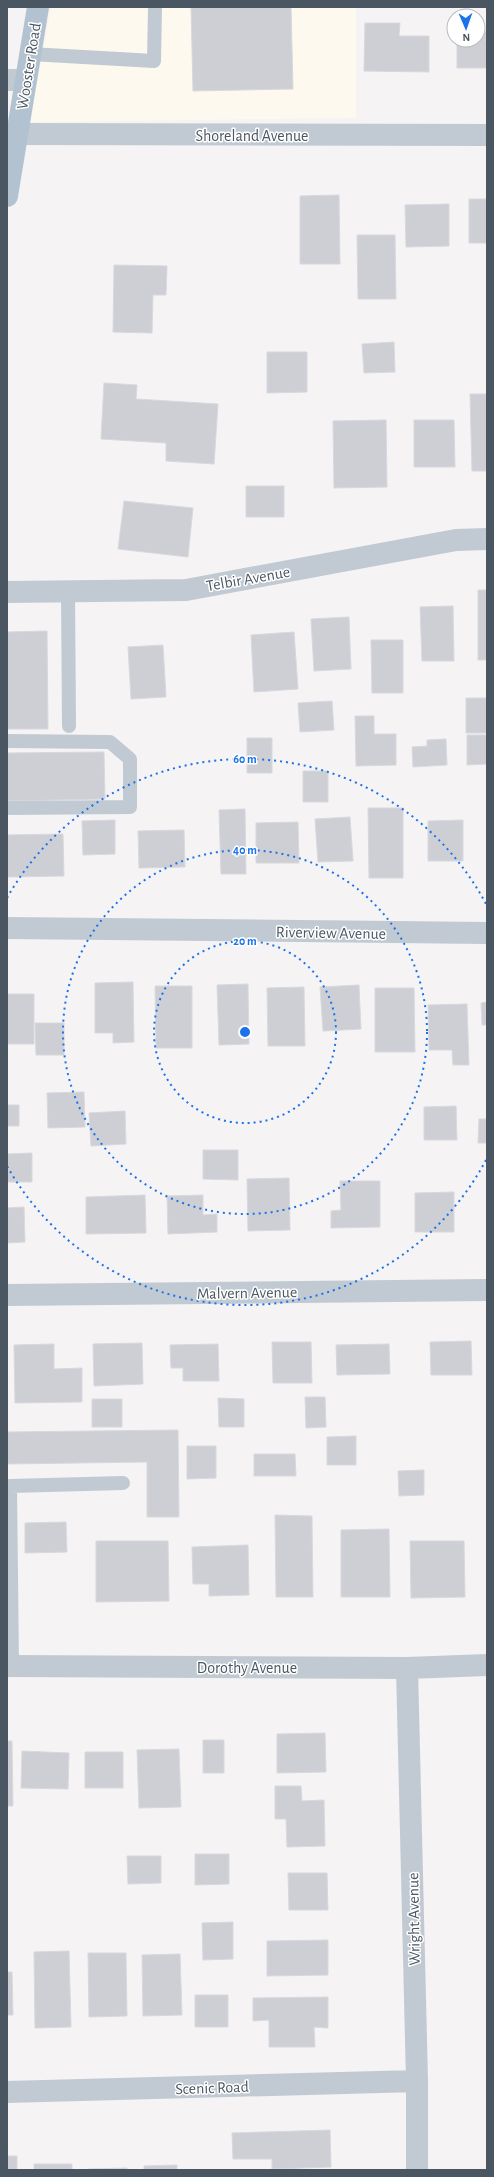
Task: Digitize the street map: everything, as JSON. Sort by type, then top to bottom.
[{"type":"main road","name":"Wooster Road","points":[[7,196],[17,134],[16,80],[30,54],[38,7]]},
{"type":"street","name":"Shoreland Avenue","points":[[17,134],[487,135]]},
{"type":"street","name":"Telbir Avenue","points":[[7,592],[186,590],[456,540],[487,539]]},
{"type":"street","name":"Riverview Avenue","points":[[7,928],[487,933]]},
{"type":"street","name":"Malvern Avenue","points":[[7,1294],[487,1290]]},
{"type":"street","name":"Dorothy Avenue","points":[[10,1666],[407,1668],[487,1665]]},
{"type":"street","name":"Wright Avenue","points":[[407,1668],[417,2081],[417,2170]]},
{"type":"street","name":"Scenic Road","points":[[7,2092],[417,2081]]},
{"type":"lane","points":[[30,54],[154,61],[155,7]]},
{"type":"lane","points":[[68,591],[69,726]]},
{"type":"lane","points":[[7,741],[110,742],[130,759],[130,807],[7,808]]},
{"type":"lane","points":[[10,1666],[10,1486],[123,1483]]},
{"type":"shaded area","points":[[51,7],[356,7],[356,118],[30,122]]},
{"type":"building","points":[[191,7],[291,7],[293,89],[193,91]]},
{"type":"building","points":[[365,23],[400,23],[399,36],[429,36],[429,72],[364,71]]},
{"type":"building","points":[[487,32],[487,68],[457,68],[457,48],[486,48]]},
{"type":"building","points":[[339,195],[340,264],[300,264],[300,196]]},
{"type":"building","points":[[469,199],[487,199],[487,243],[469,243]]},
{"type":"building","points":[[449,204],[449,246],[406,247],[405,205]]},
{"type":"building","points":[[357,235],[395,235],[396,299],[358,299]]},
{"type":"building","points":[[114,265],[167,266],[166,295],[153,295],[152,333],[113,332]]},
{"type":"building","points":[[394,342],[395,372],[364,373],[362,344]]},
{"type":"building","points":[[267,352],[307,352],[307,392],[267,393]]},
{"type":"building","points":[[104,383],[137,385],[136,399],[218,404],[214,464],[166,461],[166,443],[101,439]]},
{"type":"building","points":[[470,394],[487,394],[487,471],[472,471]]},
{"type":"building","points":[[386,420],[387,487],[334,488],[333,421]]},
{"type":"building","points":[[414,420],[454,420],[455,467],[414,467]]},
{"type":"building","points":[[246,486],[284,486],[284,517],[246,517]]},
{"type":"building","points":[[124,501],[193,508],[188,557],[118,549]]},
{"type":"building","points":[[478,590],[487,590],[487,660],[478,660]]},
{"type":"building","points":[[453,606],[454,661],[422,661],[420,607]]},
{"type":"building","points":[[349,617],[351,669],[314,671],[311,619]]},
{"type":"building","points":[[47,631],[48,729],[7,729],[7,632]]},
{"type":"building","points":[[294,632],[298,689],[254,692],[251,635]]},
{"type":"building","points":[[371,640],[403,640],[403,693],[372,693]]},
{"type":"building","points":[[163,645],[166,697],[131,699],[128,647]]},
{"type":"building","points":[[466,698],[487,698],[487,733],[466,733]]},
{"type":"building","points":[[332,701],[334,730],[300,732],[298,703]]},
{"type":"building","points":[[355,716],[374,716],[374,734],[396,734],[396,765],[356,766]]},
{"type":"building","points":[[467,735],[487,735],[487,764],[467,765]]},
{"type":"building","points":[[247,738],[272,738],[272,773],[247,773]]},
{"type":"building","points":[[446,739],[447,765],[413,767],[412,747],[427,746],[427,740]]},
{"type":"building","points":[[104,752],[105,799],[7,801],[7,753]]},
{"type":"building","points":[[303,771],[328,771],[328,802],[303,802]]},
{"type":"building","points":[[368,808],[403,808],[403,878],[369,878]]},
{"type":"building","points":[[245,809],[246,874],[221,874],[219,810]]},
{"type":"building","points":[[350,817],[353,861],[318,862],[315,819]]},
{"type":"building","points":[[115,820],[115,854],[83,855],[82,821]]},
{"type":"building","points":[[463,820],[463,861],[428,861],[428,821]]},
{"type":"building","points":[[298,822],[299,863],[256,863],[256,823]]},
{"type":"building","points":[[184,830],[185,867],[139,868],[138,831]]},
{"type":"building","points":[[63,834],[64,876],[7,877],[7,835]]},
{"type":"building","points":[[133,982],[134,1042],[113,1043],[113,1033],[95,1033],[95,983]]},
{"type":"building","points":[[248,984],[249,1044],[219,1045],[217,985]]},
{"type":"building","points":[[359,985],[361,1029],[323,1031],[320,987]]},
{"type":"building","points":[[155,986],[192,986],[192,1048],[156,1048]]},
{"type":"building","points":[[304,987],[305,1046],[268,1046],[267,988]]},
{"type":"building","points":[[375,988],[414,988],[415,1052],[375,1052]]},
{"type":"building","points":[[7,994],[34,994],[34,1044],[7,1044]]},
{"type":"building","points":[[487,1002],[487,1025],[482,1025],[481,1003]]},
{"type":"building","points":[[467,1004],[469,1065],[453,1065],[452,1050],[429,1050],[428,1005]]},
{"type":"building","points":[[35,1023],[64,1023],[64,1055],[36,1055]]},
{"type":"building","points":[[84,1092],[85,1127],[48,1128],[47,1093]]},
{"type":"building","points":[[7,1105],[19,1105],[19,1126],[7,1126]]},
{"type":"building","points":[[456,1106],[457,1140],[424,1140],[424,1107]]},
{"type":"building","points":[[125,1111],[126,1144],[91,1146],[89,1113]]},
{"type":"building","points":[[479,1119],[487,1119],[487,1143],[478,1143]]},
{"type":"building","points":[[203,1150],[238,1150],[238,1180],[203,1179]]},
{"type":"building","points":[[32,1153],[32,1182],[7,1182],[7,1154]]},
{"type":"building","points":[[289,1178],[290,1230],[248,1231],[247,1179]]},
{"type":"building","points":[[340,1181],[380,1181],[380,1227],[331,1228],[331,1211],[341,1210]]},
{"type":"building","points":[[454,1192],[454,1232],[415,1232],[415,1193]]},
{"type":"building","points":[[145,1195],[146,1233],[86,1234],[86,1197]]},
{"type":"building","points":[[203,1195],[203,1215],[217,1214],[217,1232],[168,1234],[167,1196]]},
{"type":"building","points":[[24,1207],[25,1242],[7,1243],[7,1208]]},
{"type":"building","points":[[471,1341],[472,1375],[431,1375],[430,1342]]},
{"type":"building","points":[[272,1342],[311,1342],[312,1383],[273,1383]]},
{"type":"building","points":[[142,1343],[143,1384],[94,1386],[93,1344]]},
{"type":"building","points":[[54,1344],[54,1369],[82,1368],[82,1402],[15,1403],[14,1345]]},
{"type":"building","points":[[218,1344],[219,1381],[183,1381],[183,1368],[171,1368],[170,1345]]},
{"type":"building","points":[[389,1344],[390,1374],[337,1375],[336,1345]]},
{"type":"building","points":[[305,1397],[325,1397],[326,1427],[306,1428]]},
{"type":"building","points":[[218,1398],[244,1399],[244,1427],[219,1427]]},
{"type":"building","points":[[92,1399],[122,1399],[122,1427],[92,1427]]},
{"type":"building","points":[[178,1430],[179,1517],[147,1517],[147,1462],[7,1464],[7,1432]]},
{"type":"building","points":[[356,1436],[356,1465],[327,1465],[327,1437]]},
{"type":"building","points":[[187,1446],[216,1446],[216,1478],[187,1479]]},
{"type":"building","points":[[254,1454],[295,1454],[296,1476],[254,1476]]},
{"type":"building","points":[[424,1470],[424,1495],[399,1496],[398,1471]]},
{"type":"building","points":[[275,1515],[312,1516],[313,1597],[276,1597]]},
{"type":"building","points":[[66,1522],[67,1552],[25,1553],[25,1523]]},
{"type":"building","points":[[389,1529],[390,1597],[341,1597],[341,1530]]},
{"type":"building","points":[[96,1541],[168,1541],[169,1601],[96,1602]]},
{"type":"building","points":[[410,1541],[464,1541],[465,1597],[411,1598]]},
{"type":"building","points":[[248,1545],[249,1595],[209,1596],[209,1584],[193,1584],[192,1547]]},
{"type":"building","points":[[325,1733],[326,1772],[277,1773],[277,1734]]},
{"type":"building","points":[[203,1740],[224,1740],[224,1773],[203,1773]]},
{"type":"building","points":[[7,1741],[12,1741],[13,1806],[7,1806]]},
{"type":"building","points":[[179,1749],[181,1807],[139,1808],[137,1750]]},
{"type":"building","points":[[22,1751],[69,1753],[68,1789],[21,1788]]},
{"type":"building","points":[[85,1752],[123,1752],[123,1788],[85,1788]]},
{"type":"building","points":[[275,1786],[301,1786],[302,1801],[324,1800],[325,1846],[287,1847],[286,1819],[275,1819]]},
{"type":"building","points":[[195,1854],[229,1854],[229,1884],[195,1885]]},
{"type":"building","points":[[127,1856],[161,1856],[161,1883],[128,1884]]},
{"type":"building","points":[[288,1873],[327,1873],[328,1910],[289,1910]]},
{"type":"building","points":[[233,1922],[233,1959],[203,1960],[202,1923]]},
{"type":"building","points":[[328,1940],[328,1975],[267,1976],[267,1941]]},
{"type":"building","points":[[69,1951],[71,2027],[35,2028],[34,1952]]},
{"type":"building","points":[[88,1953],[126,1953],[127,2016],[89,2017]]},
{"type":"building","points":[[180,1954],[182,2015],[143,2016],[142,1955]]},
{"type":"building","points":[[7,1972],[12,1972],[13,2015],[7,2015]]},
{"type":"building","points":[[195,1995],[228,1995],[228,2027],[195,2027]]},
{"type":"building","points":[[328,1997],[328,2028],[314,2027],[315,2047],[269,2047],[269,2020],[253,2021],[253,1998]]},
{"type":"building","points":[[330,2130],[331,2167],[272,2169],[272,2159],[233,2159],[232,2133]]},
{"type":"building","points":[[7,2156],[17,2156],[17,2170],[7,2170]]},
{"type":"building","points":[[34,2164],[72,2164],[72,2170],[34,2170]]},
{"type":"building","points":[[177,2165],[177,2170],[144,2170],[144,2166]]},
{"type":"building","points":[[127,2168],[127,2170],[88,2170],[88,2169]]}]
